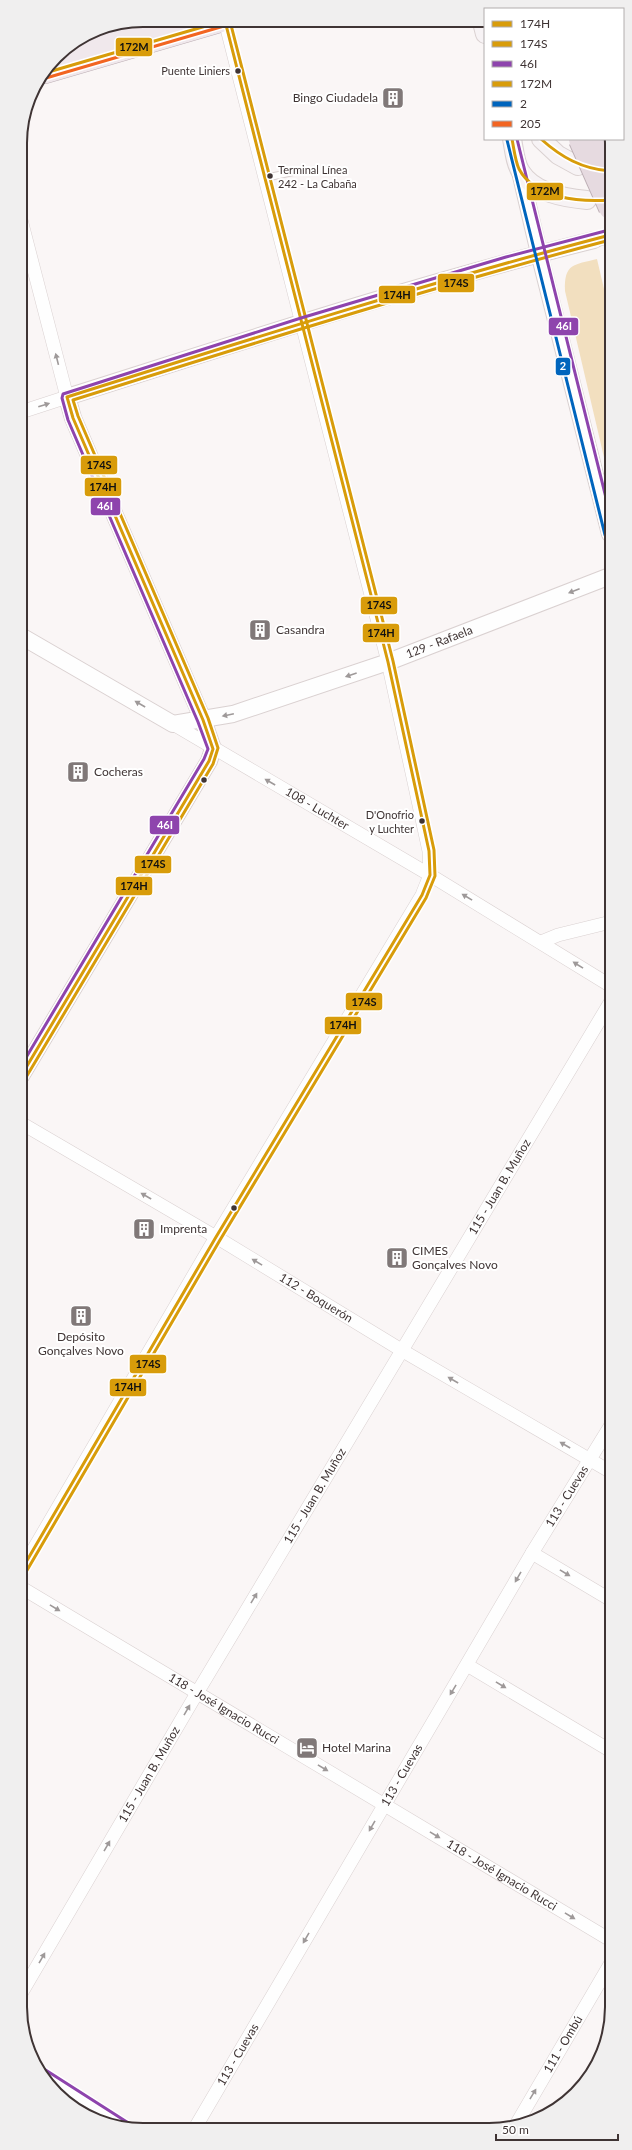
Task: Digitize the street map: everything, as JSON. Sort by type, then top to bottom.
[{"type":"highway","points":[[580,140],[605,197]]},
{"type":"highway","points":[[602,140],[605,152]]},
{"type":"main road","points":[[52,71],[200,27]]},
{"type":"main road","points":[[89,40],[132,28]]},
{"type":"main road","points":[[512,140],[520,172],[534,184],[550,194],[569,199],[587,200]]},
{"type":"main road","points":[[542,140],[558,155],[578,166]]},
{"type":"street","points":[[27,1560],[216,1237],[422,895],[430,875],[429,851],[388,662],[226,27]]},
{"type":"street","points":[[520,172],[605,514]]},
{"type":"street","points":[[27,410],[302,323],[539,253],[594,240]]},
{"type":"street","points":[[27,243],[73,418],[203,720],[213,749],[209,761],[27,1066]]},
{"type":"street","name":"129 - Rafaela","points":[[173,724],[233,714],[388,662],[605,578]]},
{"type":"street","name":"108 - Luchter","points":[[27,639],[430,875],[605,982]]},
{"type":"street","points":[[541,942],[558,935],[605,923]]},
{"type":"street","name":"115 - Juan B. Muñoz","points":[[27,1983],[197,1693],[605,1011]]},
{"type":"street","name":"112 - Boquerón","points":[[27,1127],[216,1237],[403,1351],[605,1468]]},
{"type":"street","name":"113 - Cuevas","points":[[199,2123],[532,1552],[605,1435]]},
{"type":"street","points":[[532,1552],[605,1596]]},
{"type":"street","name":"118 - José Ignacio Rucci","points":[[27,1591],[605,1936]]},
{"type":"street","points":[[467,1665],[605,1747]]},
{"type":"street","name":"111 - Ombú","points":[[519,2119],[605,1973]]},
{"type":"street","points":[[54,2081],[113,2119]]},
{"type":"lane","points":[[265,178],[293,172]]},
{"type":"shaded area","points":[[597,259],[605,290],[605,462],[565,291],[566,275],[569,270],[577,264]]},
{"type":"tunnel","points":[[594,240],[605,237]]},
{"type":"transit line","name":"172M","points":[[52,71],[202,27]]},
{"type":"transit line","name":"205","points":[[46,78],[221,27]]},
{"type":"transit line","name":"174H","points":[[27,1560],[216,1237],[422,895],[430,875],[429,851],[388,662],[227,27]]},
{"type":"transit line","name":"174S","points":[[27,1570],[220,1240],[426,898],[435,876],[434,850],[393,661],[232,27]]},
{"type":"transit line","name":"2","points":[[507,140],[605,535]]},
{"type":"transit line","name":"172M","points":[[512,140],[519,169],[526,179],[536,187],[547,193],[572,199],[605,200]]},
{"type":"transit line","name":"46I","points":[[517,140],[605,494]]},
{"type":"transit line","name":"172M","points":[[542,140],[564,157],[572,161],[590,168],[605,170]]},
{"type":"transit line","name":"46I","points":[[27,1056],[204,759],[208,749],[198,722],[68,420],[62,398],[63,394],[301,318],[506,257],[605,231]]},
{"type":"transit line","name":"174H","points":[[27,1066],[209,761],[213,749],[203,720],[73,418],[67,397],[405,292],[605,236]]},
{"type":"transit line","name":"174S","points":[[27,1076],[213,764],[218,748],[208,718],[78,416],[73,400],[273,337],[407,297],[605,241]]},
{"type":"transit line","name":"46I","points":[[45,2070],[127,2122]]},
{"type":"place","name":"Puente Liniers","points":[[238,71]]},
{"type":"place","name":"Bingo Ciudadela","points":[[393,98]]},
{"type":"place","name":"Terminal Línea 242 - La Cabaña","points":[[270,176]]},
{"type":"place","name":"Casandra","points":[[260,630]]},
{"type":"place","name":"Cocheras","points":[[78,772]]},
{"type":"place","name":"D'Onofrio y Luchter","points":[[422,821]]},
{"type":"place","name":"Imprenta","points":[[144,1229]]},
{"type":"place","name":"CIMES Gonçalves Novo","points":[[397,1258]]},
{"type":"place","name":"Depósito Gonçalves Novo","points":[[81,1316]]},
{"type":"place","name":"Hotel Marina","points":[[307,1748]]}]
